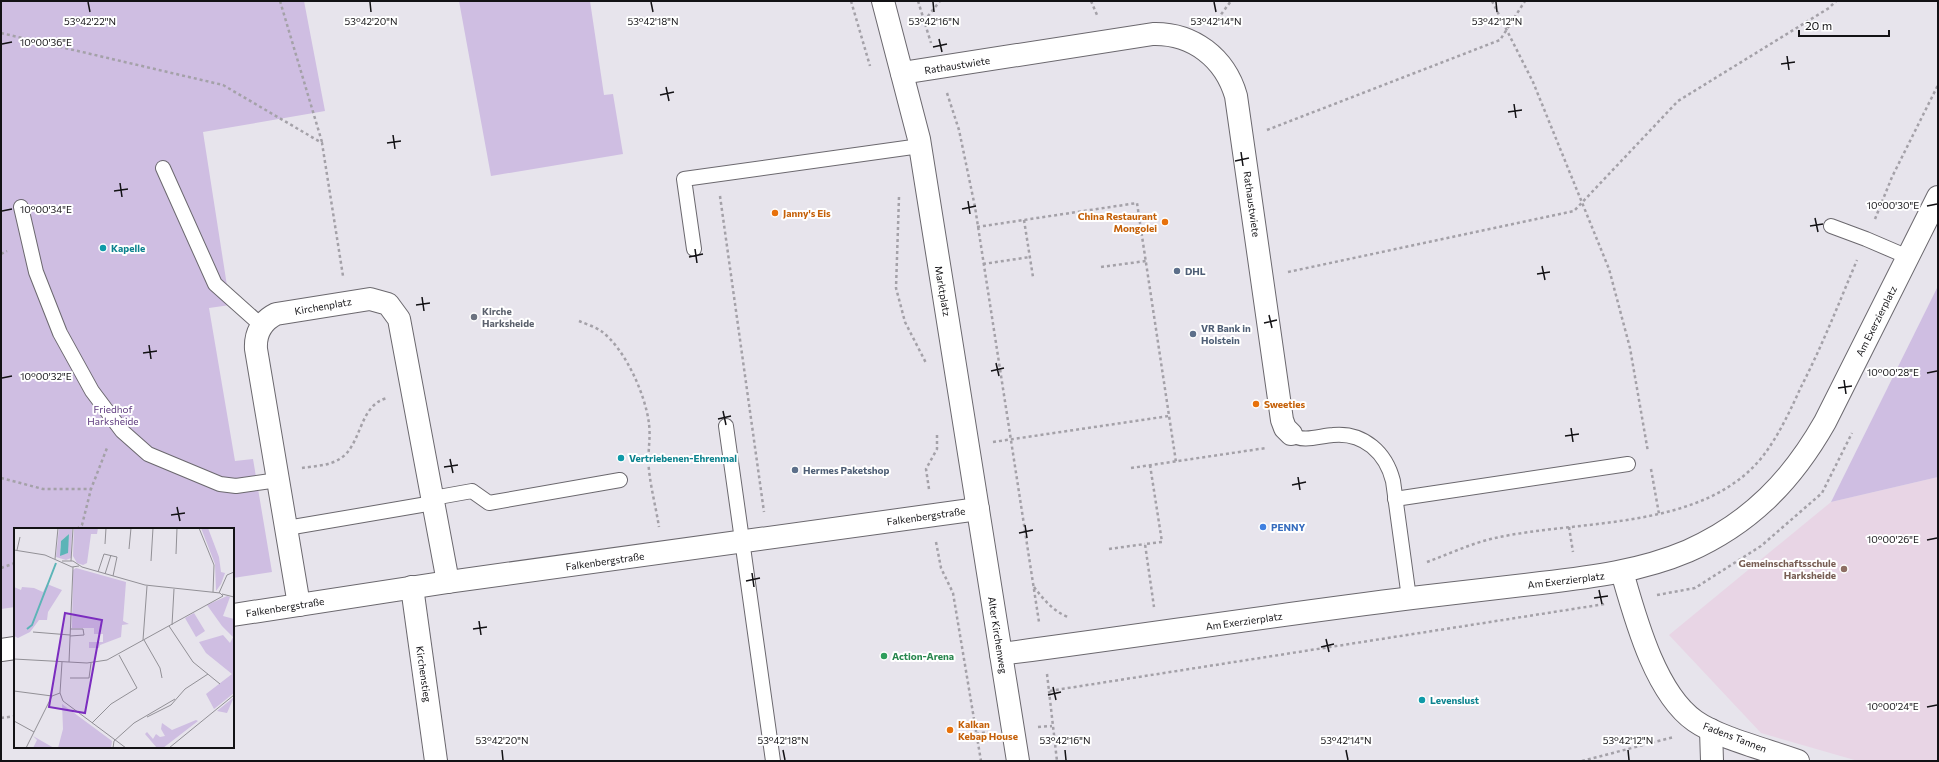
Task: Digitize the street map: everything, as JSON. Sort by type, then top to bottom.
[{"type":"street","name":"Marktplatz","points":[[883,1],[920,146],[978,509]]},
{"type":"street","name":"Rathaustwiete","points":[[902,74],[1145,35],[1161,34],[1177,36],[1206,50],[1227,74],[1236,96],[1283,424],[1291,434]]},
{"type":"street","name":"Am Exerzierplatz","points":[[1001,654],[1409,598],[1577,579],[1622,572],[1668,559],[1712,539],[1752,512],[1773,494],[1808,452],[1822,428],[1938,197]]},
{"type":"street","name":"Kirchenplatz","points":[[262,326],[276,314],[364,299],[377,299],[392,308],[400,325],[448,582]]},
{"type":"street","points":[[262,326],[257,337],[256,349],[299,605]]},
{"type":"street","name":"Falkenbergstraße","points":[[234,615],[448,582],[978,509]]},
{"type":"street","name":"Alter Kirchenweg","points":[[978,509],[1018,761]]},
{"type":"street","name":"Fadens Tannen","points":[[1622,572],[1630,600],[1652,661],[1674,699],[1703,726],[1798,761]]},
{"type":"street","name":"Kirchenstieg","points":[[412,588],[436,761]]},
{"type":"street","points":[[1,650],[14,648]]},
{"type":"street","points":[[1703,726],[1712,761]]},
{"type":"lane","points":[[694,249],[684,179],[920,146]]},
{"type":"lane","points":[[163,168],[215,284],[262,326]]},
{"type":"lane","points":[[21,207],[36,272],[58,328],[75,363],[92,391],[118,426],[132,441],[148,454],[212,482],[236,486],[278,476]]},
{"type":"lane","points":[[1831,226],[1908,257]]},
{"type":"lane","points":[[726,426],[774,761]]},
{"type":"lane","points":[[1291,434],[1303,439],[1345,435],[1367,442],[1381,454],[1388,464],[1393,481],[1409,598]]},
{"type":"lane","points":[[1396,499],[1628,464]]},
{"type":"lane","points":[[287,528],[433,501],[472,491],[489,503],[620,480]]},
{"type":"path","points":[[280,1],[322,143],[347,302]]},
{"type":"path","points":[[851,1],[871,69]]},
{"type":"path","points":[[918,1],[958,130],[977,227],[1043,648],[1057,761]]},
{"type":"path","points":[[924,21],[940,1]]},
{"type":"path","points":[[1492,1],[1533,82],[1609,269],[1621,308],[1630,348],[1648,452]]},
{"type":"path","points":[[1243,139],[1500,40],[1525,1]]},
{"type":"path","points":[[1262,278],[1574,211],[1678,101],[1829,8],[1836,1]]},
{"type":"path","points":[[1,33],[224,86],[322,143]]},
{"type":"path","points":[[1405,569],[1495,538],[1658,514],[1685,508],[1706,499],[1728,486],[1762,457],[1781,430],[1821,347],[1892,177],[1938,85]]},
{"type":"path","points":[[716,174],[768,539]]},
{"type":"path","points":[[900,196],[896,288],[905,322],[929,367]]},
{"type":"path","points":[[977,227],[1137,203],[1176,462]]},
{"type":"path","points":[[1024,220],[1033,277]]},
{"type":"path","points":[[983,264],[1030,257]]},
{"type":"path","points":[[1101,267],[1146,260]]},
{"type":"path","points":[[579,321],[601,332],[615,346],[624,358],[642,397],[649,424],[649,470],[664,553]]},
{"type":"path","points":[[278,476],[337,461],[347,452],[373,406],[385,399],[413,394]]},
{"type":"path","points":[[1010,440],[1169,416]]},
{"type":"path","points":[[78,528],[82,525],[91,490],[118,426]]},
{"type":"path","points":[[926,468],[937,449],[937,426]]},
{"type":"path","points":[[1131,468],[1267,448]]},
{"type":"path","points":[[1109,549],[1162,542],[1150,465]]},
{"type":"path","points":[[1651,468],[1658,514]]},
{"type":"path","points":[[1,478],[43,489],[91,490]]},
{"type":"path","points":[[1144,544],[1155,613]]},
{"type":"path","points":[[936,546],[941,568],[953,593],[981,761]]},
{"type":"path","points":[[1,568],[14,563]]},
{"type":"path","points":[[1033,586],[1046,602],[1058,613],[1074,619]]},
{"type":"path","points":[[1049,691],[1582,608]]},
{"type":"path","points":[[1,718],[14,716]]},
{"type":"path","points":[[1582,761],[1672,739],[1703,726]]},
{"type":"shaded area","name":"Gemeinschaftsschule Harksheide","points":[[1938,477],[1938,761],[1858,761],[1761,733],[1669,635],[1831,502]]},
{"type":"green space","name":"Friedhof Harksheide","points":[[1,1],[304,1],[325,111],[203,132],[230,305],[209,308],[235,461],[253,459],[272,572],[234,578],[234,528],[14,528],[14,607],[1,609]]},
{"type":"green space","points":[[459,1],[590,1],[604,95],[613,94],[623,154],[491,176]]},
{"type":"green space","points":[[1938,286],[1938,477],[1831,502]]},
{"type":"place","name":"Janny's Eis","points":[[775,213]]},
{"type":"place","name":"China Restaurant Mongolei","points":[[1165,222]]},
{"type":"place","name":"Kapelle","points":[[103,248]]},
{"type":"place","name":"DHL","points":[[1177,271]]},
{"type":"place","name":"Kirche Harksheide","points":[[474,317]]},
{"type":"place","name":"VR Bank in Holstein","points":[[1193,334]]},
{"type":"place","name":"Sweeties","points":[[1256,404]]},
{"type":"place","name":"Vertriebenen-Ehrenmal","points":[[621,458]]},
{"type":"place","name":"Hermes Paketshop","points":[[795,470]]},
{"type":"place","name":"PENNY","points":[[1263,527]]},
{"type":"place","name":"Gemeinschaftsschule Harksheide","points":[[1844,569]]},
{"type":"place","name":"Action-Arena","points":[[884,656]]},
{"type":"place","name":"Levenslust","points":[[1422,700]]},
{"type":"place","name":"Kalkan Kebap House","points":[[950,730]]}]
